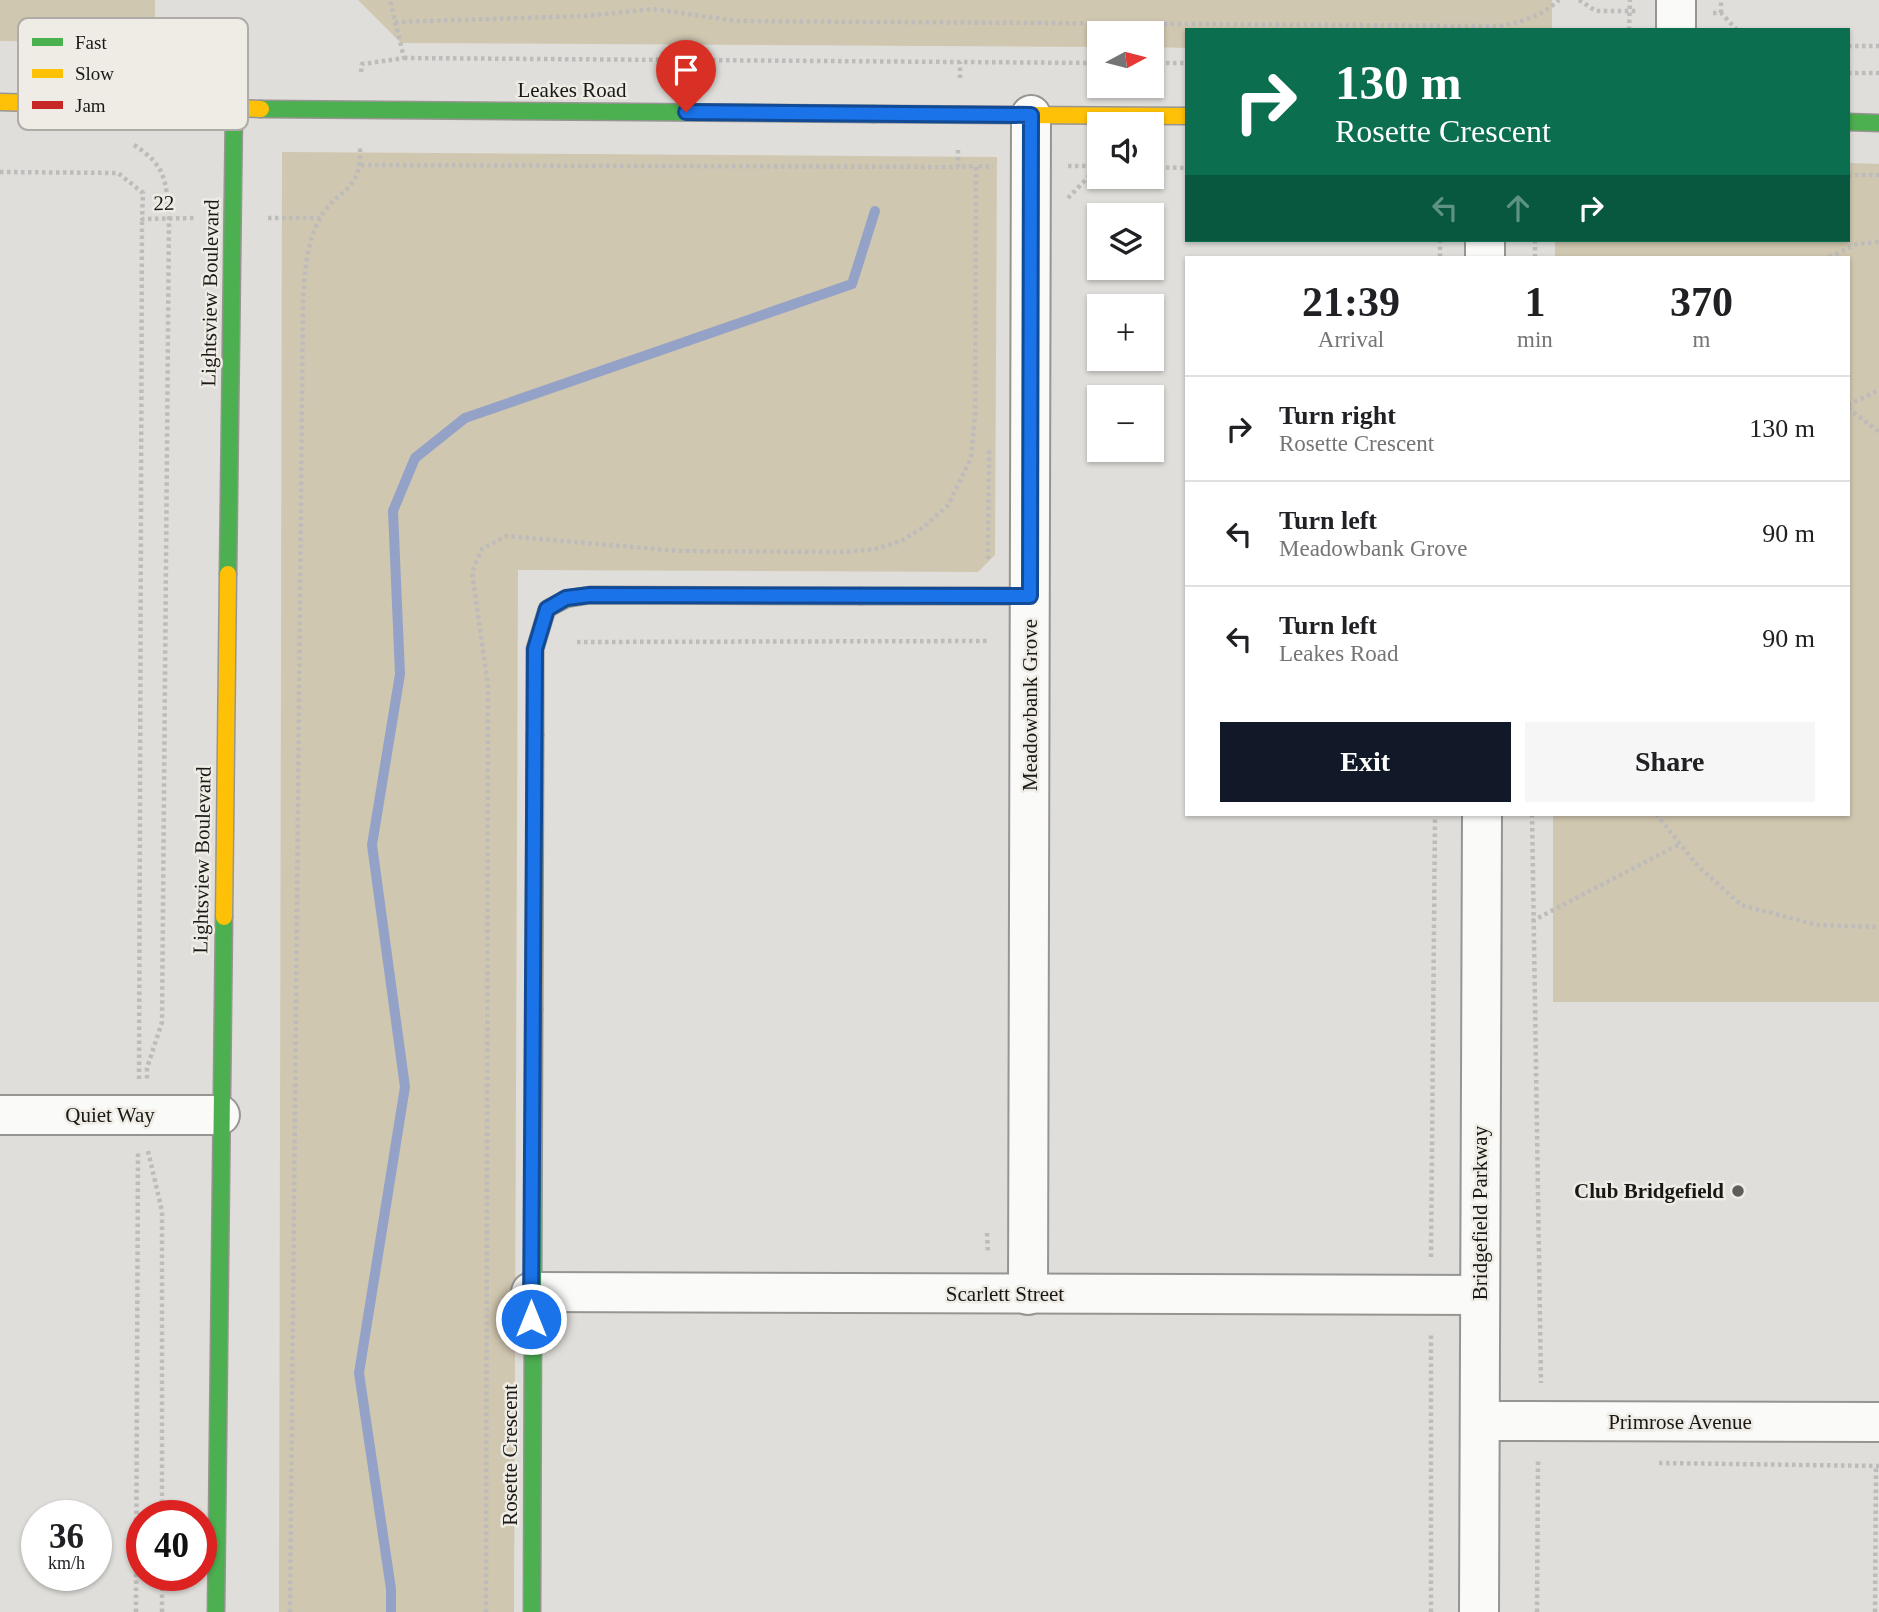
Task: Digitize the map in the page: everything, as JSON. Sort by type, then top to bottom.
[{"type":"street","points":[[1676,0],[1676,28]]},
{"type":"street","name":"Leakes Road","points":[[0,103],[18,103]]},
{"type":"street","name":"Leakes Road","points":[[248,109],[1185,116]]},
{"type":"street","name":"Meadowbank Grove","points":[[1028,1295],[1031,115]]},
{"type":"street","points":[[1850,122],[1879,123]]},
{"type":"street","name":"Lightsview Boulevard","points":[[216,1612],[234,130]]},
{"type":"street","name":"Rosette Crescent","points":[[532,1612],[531,1292],[537,642],[547,609],[566,598],[590,595],[1030,596]]},
{"type":"street","name":"Bridgefield Parkway","points":[[1479,1612],[1482,816]]},
{"type":"street","name":"Quiet Way","points":[[0,1115],[220,1115]]},
{"type":"street","name":"Scarlett Street","points":[[531,1292],[1480,1295]]},
{"type":"street","name":"Primrose Avenue","points":[[1480,1421],[1879,1422]]},
{"type":"path","points":[[390,0],[404,58]]},
{"type":"path","points":[[395,22],[585,16],[654,9],[736,21],[1499,26],[1522,22],[1545,12],[1559,0]]},
{"type":"path","points":[[1578,0],[1597,11]]},
{"type":"path","points":[[1629,28],[1630,0]]},
{"type":"path","points":[[1721,0],[1721,13]]},
{"type":"path","points":[[1850,46],[1879,47]]},
{"type":"path","points":[[290,1612],[303,299],[306,256],[320,218],[357,179],[360,165],[362,64],[404,58],[1087,63]]},
{"type":"path","points":[[1164,63],[1185,63]]},
{"type":"path","points":[[1850,73],[1879,73]]},
{"type":"path","points":[[122,142],[135,146],[158,163],[166,180],[169,218],[162,1022],[147,1068],[143,1115],[162,1211],[162,1500]]},
{"type":"path","points":[[360,165],[958,167]]},
{"type":"path","points":[[486,1612],[488,686],[472,572],[482,549],[506,536],[532,536],[678,551],[844,552],[888,545],[924,527],[948,505],[971,458],[975,416],[976,166],[1087,166]]},
{"type":"path","points":[[1164,167],[1185,168]]},
{"type":"path","name":"22","points":[[0,172],[118,173],[143,193],[142,219],[320,218]]},
{"type":"path","points":[[1850,175],[1879,175]]},
{"type":"path","points":[[136,1612],[143,1115],[142,219]]},
{"type":"path","points":[[1831,256],[1857,244],[1879,242]]},
{"type":"path","points":[[1850,406],[1879,390]]},
{"type":"path","points":[[1850,409],[1879,432]]},
{"type":"path","points":[[537,642],[989,642]]},
{"type":"path","points":[[1430,1612],[1435,816]]},
{"type":"path","points":[[1532,816],[1541,1422],[1538,1461],[1537,1612]]},
{"type":"path","points":[[1658,816],[1698,866],[1741,905],[1817,925],[1879,927]]},
{"type":"path","points":[[1532,921],[1680,844]]},
{"type":"path","points":[[1538,1461],[1552,1461]]},
{"type":"path","points":[[1646,1462],[1877,1466],[1875,1612]]},
{"type":"path","points":[[162,1591],[162,1612]]},
{"type":"shaded area","points":[[0,0],[155,0],[155,18],[18,18],[18,41],[0,41]]},
{"type":"shaded area","points":[[358,0],[1552,0],[1552,28],[1185,28],[1185,48],[1164,47],[1164,21],[1087,21],[1087,47],[401,43]]},
{"type":"shaded area","points":[[282,152],[997,157],[995,555],[978,572],[518,570],[514,1612],[279,1612]]},
{"type":"shaded area","points":[[1850,163],[1879,164],[1879,1002],[1553,1002],[1553,816],[1850,816],[1850,256],[1555,256],[1555,242],[1850,242]]},
{"type":"waterway","points":[[391,1612],[391,1589],[359,1373],[405,1087],[372,845],[400,674],[393,511],[415,458],[465,418],[852,284],[875,211]]},
{"type":"traffic: fast","points":[[261,109],[873,114]]},
{"type":"traffic: fast","points":[[1850,122],[1879,123]]},
{"type":"traffic: fast","points":[[228,574],[234,130]]},
{"type":"traffic: fast","points":[[535,735],[535,649],[547,609],[566,599],[590,595],[861,596]]},
{"type":"traffic: fast","points":[[216,1612],[224,917]]},
{"type":"traffic: fast","points":[[532,1612],[534,1009]]},
{"type":"traffic: slow","points":[[0,102],[18,102]]},
{"type":"traffic: slow","points":[[248,109],[261,109]]},
{"type":"traffic: slow","points":[[873,114],[1185,116]]},
{"type":"traffic: slow","points":[[224,917],[228,574]]},
{"type":"traffic: slow","points":[[534,1009],[535,735]]},
{"type":"traffic: jam","points":[[861,596],[1030,596]]},
{"type":"place","name":"Club Bridgefield","points":[[1738,1191]]},
{"type":"route","points":[[531,1319],[535,649],[547,609],[566,598],[590,595],[1030,596],[1031,115],[686,112]]}]
